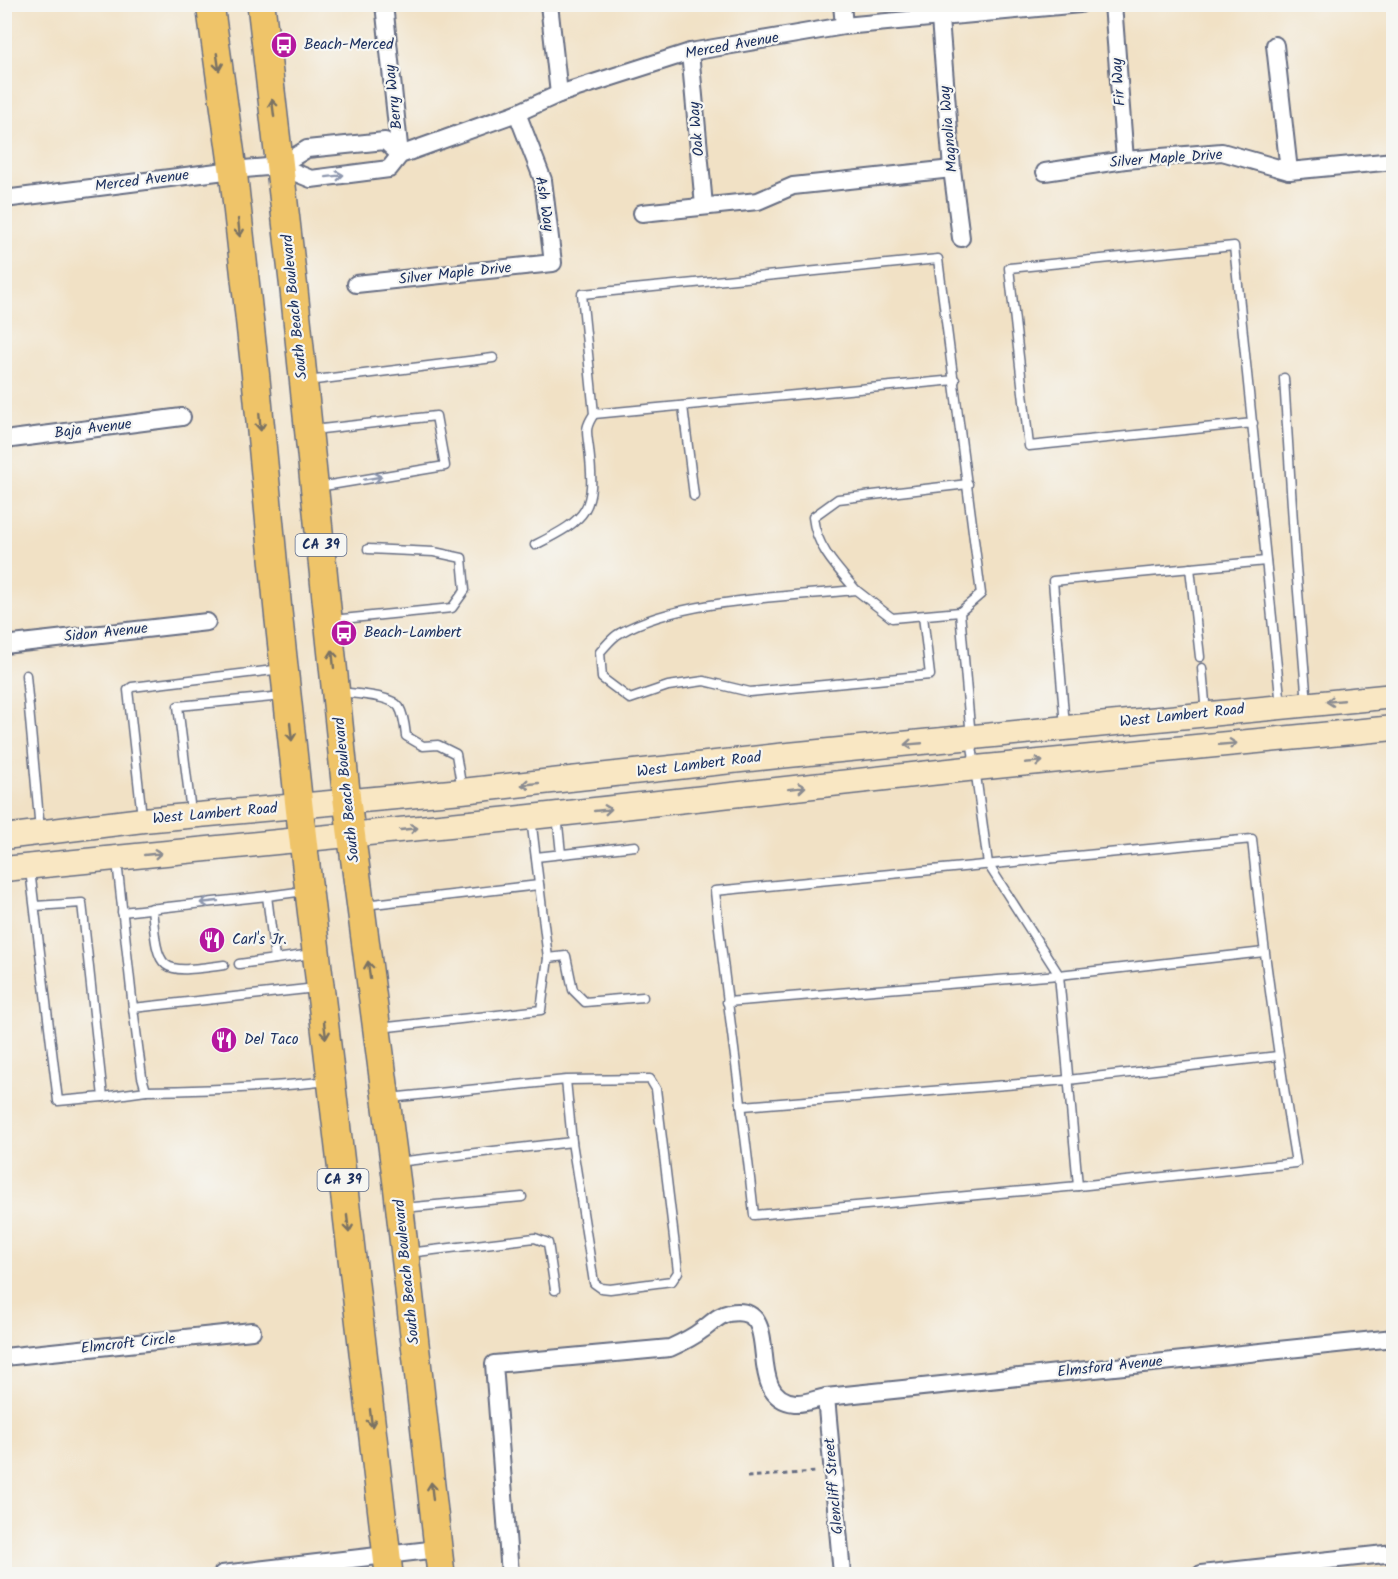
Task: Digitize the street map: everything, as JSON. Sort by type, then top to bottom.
[{"type":"main road","name":"CA 39","points":[[210,4],[233,170],[299,806],[388,1564]]},
{"type":"main road","name":"South Beach Boulevard","points":[[261,4],[304,381],[347,801],[400,1209],[440,1562]]},
{"type":"main road","name":"West Lambert Road","points":[[4,837],[143,820],[462,791],[777,756],[1394,696]]},
{"type":"main road","name":"West Lambert Road","points":[[4,869],[557,815],[976,768],[1394,728]]},
{"type":"street","name":"Berry Way","points":[[384,4],[400,155]]},
{"type":"street","points":[[549,4],[559,94]]},
{"type":"street","points":[[842,4],[844,26]]},
{"type":"street","name":"Merced Avenue","points":[[279,166],[311,179],[389,169],[400,155],[517,113],[559,94],[690,52],[844,26],[940,19],[994,9],[1080,4]]},
{"type":"street","name":"Fir Way","points":[[1113,4],[1125,160]]},
{"type":"street","name":"Magnolia Way","points":[[940,19],[952,169],[961,238]]},
{"type":"street","points":[[1275,45],[1289,171]]},
{"type":"street","name":"Oak Way","points":[[690,52],[704,206]]},
{"type":"street","name":"Ash Way","points":[[517,113],[543,180],[553,263]]},
{"type":"street","name":"Merced Avenue","points":[[4,199],[279,166],[307,149],[385,141],[400,155]]},
{"type":"street","name":"Silver Maple Drive","points":[[1045,172],[1125,160],[1222,152],[1289,171],[1394,162]]},
{"type":"street","points":[[642,213],[758,201],[793,186],[952,169]]},
{"type":"street","name":"Silver Maple Drive","points":[[356,284],[553,263]]},
{"type":"street","name":"Baja Avenue","points":[[4,440],[182,417]]},
{"type":"street","name":"Sidon Avenue","points":[[4,645],[207,622]]},
{"type":"street","name":"Elmsford Avenue","points":[[510,1575],[494,1364],[670,1348],[687,1340],[724,1315],[741,1313],[754,1318],[761,1332],[766,1376],[773,1393],[797,1404],[826,1397],[1394,1338]]},
{"type":"street","name":"Elmcroft Circle","points":[[4,1357],[252,1331]]},
{"type":"street","name":"Glencliff Street","points":[[826,1397],[842,1575]]},
{"type":"street","points":[[1201,1575],[1394,1553]]},
{"type":"street","points":[[222,1575],[440,1562]]},
{"type":"lane","points":[[1253,423],[1029,446],[1010,268],[1234,246],[1253,423],[1281,706]]},
{"type":"lane","points":[[535,545],[567,529],[584,513],[592,492],[586,425],[594,414],[582,294],[938,258],[955,380],[968,484],[981,594],[960,612],[892,618],[856,590],[833,563],[815,533],[813,517],[838,499],[968,484]]},
{"type":"lane","points":[[304,381],[493,358]]},
{"type":"lane","points":[[1284,378],[1307,704]]},
{"type":"lane","points":[[594,414],[955,380]]},
{"type":"lane","points":[[683,406],[694,496]]},
{"type":"lane","points":[[309,430],[436,416],[445,465],[315,488]]},
{"type":"lane","points":[[329,621],[452,608],[465,590],[462,558],[434,552],[368,549]]},
{"type":"lane","points":[[1066,729],[1053,581],[1266,561]]},
{"type":"lane","points":[[1190,568],[1200,657]]},
{"type":"lane","points":[[856,590],[726,603],[664,614],[618,634],[600,652],[602,678],[630,699],[668,686],[705,681],[750,692],[930,675],[923,616]]},
{"type":"lane","points":[[960,612],[971,738],[987,864],[1059,975],[1078,1186]]},
{"type":"lane","points":[[1202,668],[1206,714]]},
{"type":"lane","points":[[143,820],[128,690],[132,687],[284,669]]},
{"type":"lane","points":[[26,675],[41,833]]},
{"type":"lane","points":[[336,692],[385,699],[398,705],[406,736],[423,746],[438,745],[456,754],[462,791]]},
{"type":"lane","points":[[191,816],[178,706],[287,696]]},
{"type":"lane","points":[[557,815],[561,854]]},
{"type":"lane","points":[[376,1028],[541,1010],[548,958],[531,817]]},
{"type":"lane","points":[[1252,839],[1278,1056],[1296,1163],[1078,1186],[754,1215],[743,1106],[727,1002],[715,891],[987,864],[1252,839]]},
{"type":"lane","points":[[536,857],[635,846]]},
{"type":"lane","points":[[117,858],[133,1008],[146,1091]]},
{"type":"lane","points":[[30,866],[58,1101],[146,1091],[292,1085],[331,1081]]},
{"type":"lane","points":[[361,906],[539,885]]},
{"type":"lane","points":[[122,912],[309,891]]},
{"type":"lane","points":[[267,896],[275,959]]},
{"type":"lane","points":[[35,906],[82,903],[104,1097]]},
{"type":"lane","points":[[152,908],[155,942],[163,963],[170,968],[183,971],[224,965]]},
{"type":"lane","points":[[727,1002],[1059,975],[1264,952]]},
{"type":"lane","points":[[239,964],[316,954]]},
{"type":"lane","points":[[548,958],[566,956],[573,990],[585,1002],[643,997]]},
{"type":"lane","points":[[133,1008],[320,987]]},
{"type":"lane","points":[[743,1106],[1068,1080],[1278,1056]]},
{"type":"lane","points":[[385,1098],[566,1080],[641,1077],[650,1079],[654,1082],[656,1089],[678,1272],[672,1281],[610,1289],[601,1288],[594,1283],[572,1142],[566,1080]]},
{"type":"lane","points":[[394,1162],[572,1142]]},
{"type":"lane","points":[[400,1209],[522,1197]]},
{"type":"lane","points":[[405,1253],[535,1238],[548,1243],[555,1290]]},
{"type":"path","points":[[747,1477],[833,1471]]},
{"type":"place","name":"Beach-Merced","points":[[284,45]]},
{"type":"place","name":"Beach-Lambert","points":[[344,633]]},
{"type":"place","name":"Carl's Jr.","points":[[212,940]]},
{"type":"place","name":"Del Taco","points":[[224,1040]]}]
